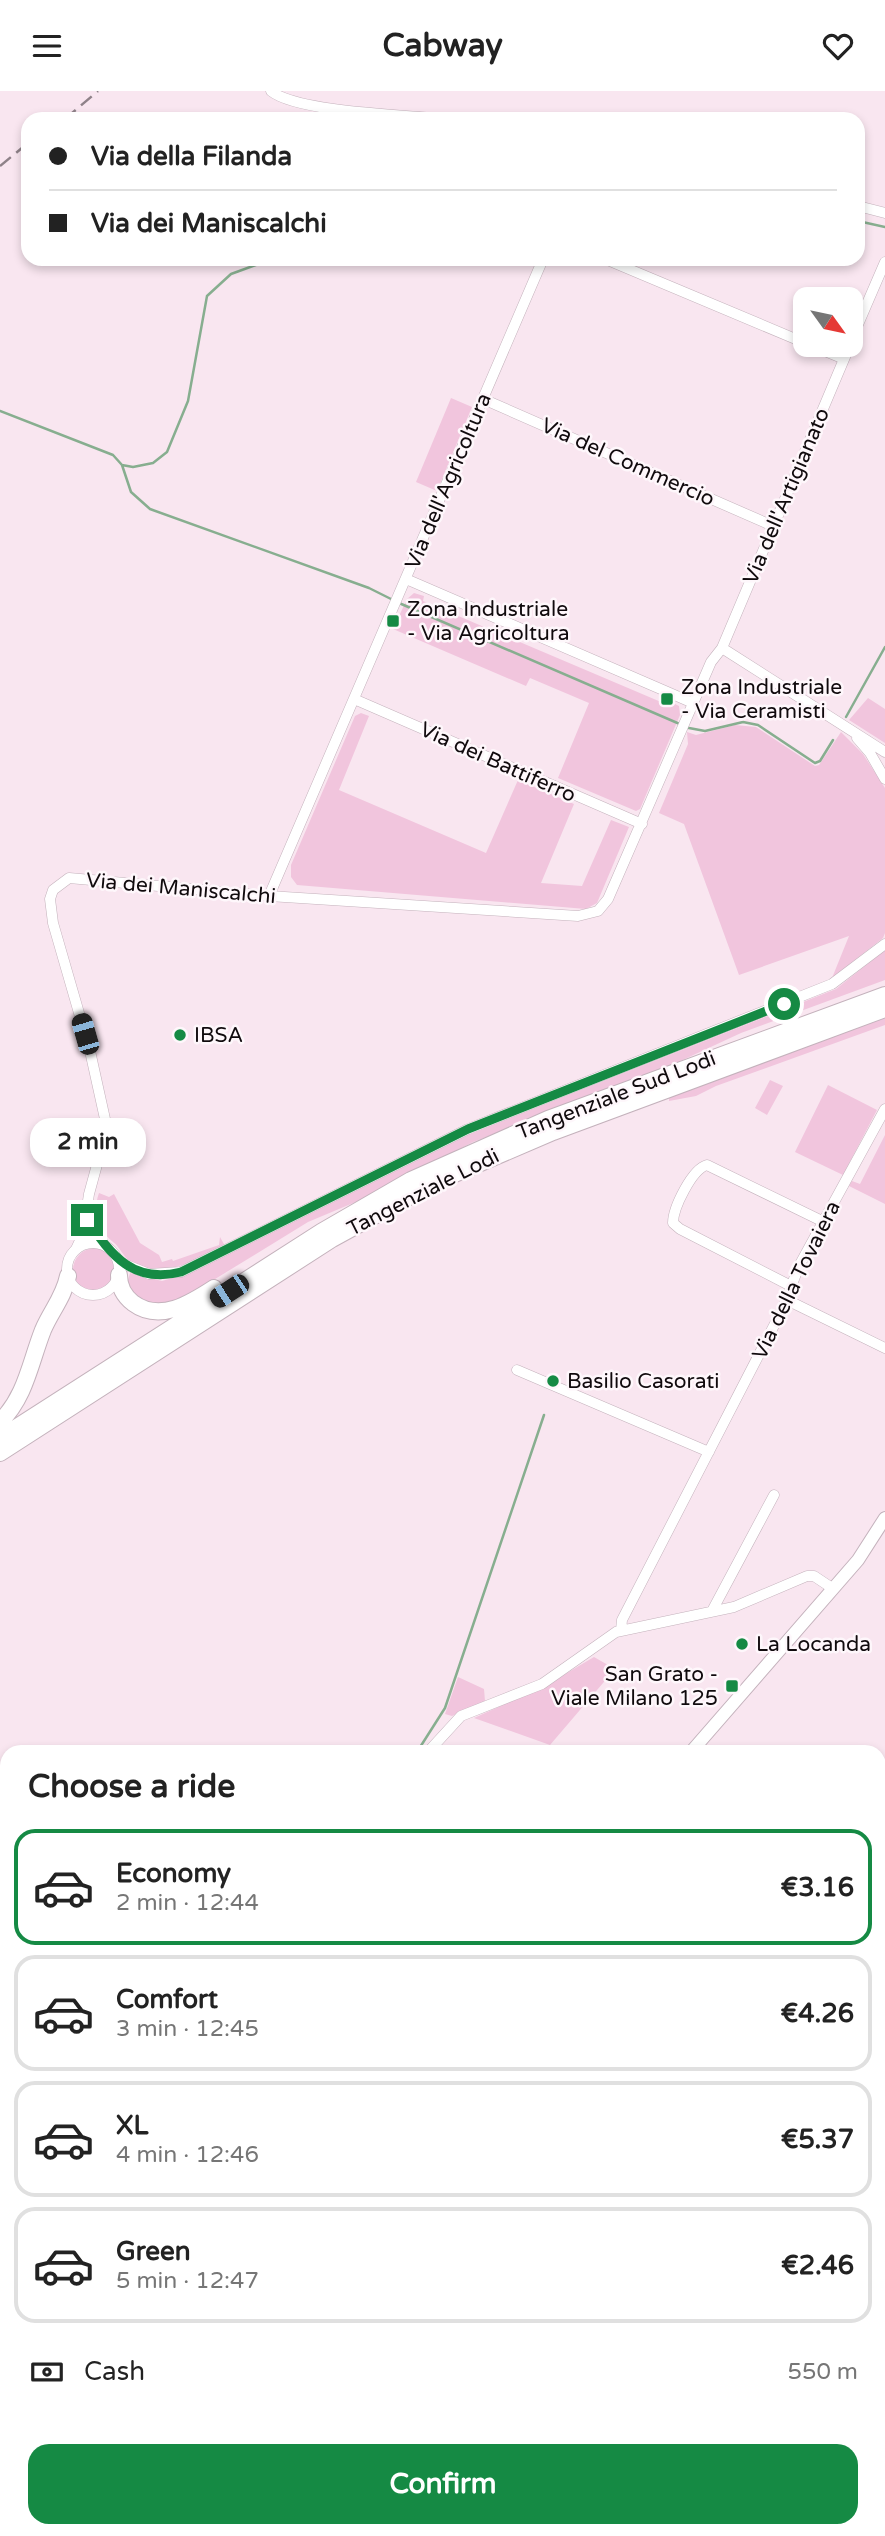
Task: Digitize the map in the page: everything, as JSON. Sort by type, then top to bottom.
[{"type":"highway","points":[[748,1045],[756,1037],[789,1019],[885,984]]},
{"type":"highway","name":"Tangenziale Sud Lodi","points":[[0,1438],[354,1212],[411,1180],[507,1135],[885,995]]},
{"type":"highway","name":"Tangenziale Lodi","points":[[0,1453],[332,1239],[436,1182],[553,1132],[885,1009]]},
{"type":"highway","points":[[119,1268],[124,1294],[135,1305],[151,1311],[173,1309],[202,1296],[307,1229],[354,1212]]},
{"type":"highway","points":[[0,1422],[22,1392],[43,1331],[64,1293],[68,1276]]},
{"type":"street","points":[[271,91],[282,98],[378,112]]},
{"type":"street","points":[[865,208],[885,213]]},
{"type":"street","name":"Via dell'Artigianato","points":[[863,314],[885,262]]},
{"type":"street","name":"Via dell'Agricoltura","points":[[270,896],[540,266]]},
{"type":"street","points":[[623,266],[793,338]]},
{"type":"street","points":[[839,357],[844,359]]},
{"type":"street","name":"Via dell'Artigianato","points":[[597,911],[608,899],[711,662],[722,648],[844,359]]},
{"type":"street","name":"Via del Commercio","points":[[483,399],[773,526]]},
{"type":"street","points":[[406,579],[693,703]]},
{"type":"street","points":[[722,648],[885,752]]},
{"type":"street","name":"Via dei Battiferro","points":[[354,699],[642,824]]},
{"type":"street","points":[[841,723],[870,753],[885,779]]},
{"type":"street","name":"Via dei Maniscalchi","points":[[87,1220],[89,1194],[106,1141],[106,1115],[53,923],[53,890],[69,879],[270,896],[578,916],[597,911]]},
{"type":"street","points":[[119,1268],[149,1274],[181,1272],[468,1129],[832,984],[885,944]]},
{"type":"street","name":"Via della Tovaiera","points":[[621,1630],[622,1620],[787,1300],[791,1286],[885,1109]]},
{"type":"street","points":[[791,1286],[680,1229],[673,1223],[674,1214],[697,1171],[706,1165],[824,1222]]},
{"type":"street","points":[[87,1220],[104,1244],[114,1252],[119,1268],[112,1287],[94,1295],[81,1292],[68,1276],[68,1261],[87,1220]]},
{"type":"street","points":[[76,1248],[90,1242],[104,1244]]},
{"type":"street","points":[[787,1300],[885,1348]]},
{"type":"street","points":[[517,1370],[709,1452]]},
{"type":"street","points":[[712,1611],[774,1495]]},
{"type":"street","points":[[697,1745],[881,1535],[885,1518]]},
{"type":"street","points":[[434,1745],[461,1716],[542,1684],[621,1630],[734,1607],[807,1576],[814,1576],[832,1588]]},
{"type":"shaded area","points":[[451,398],[472,407],[437,491],[416,482]]},
{"type":"shaded area","points":[[414,593],[424,596],[423,601],[661,702],[663,698],[679,706],[680,715],[640,809],[636,811],[558,778],[589,703],[530,678],[526,686],[393,629],[407,599]]},
{"type":"shaded area","points":[[868,698],[885,709],[885,743],[849,720]]},
{"type":"shaded area","points":[[361,713],[369,716],[339,790],[486,853],[518,780],[574,804],[541,883],[582,886],[611,820],[629,827],[597,903],[586,909],[297,885],[291,877],[291,865],[355,716]]},
{"type":"shaded area","points":[[735,725],[756,727],[815,766],[819,765],[841,732],[863,754],[885,788],[885,933],[883,938],[832,978],[849,936],[739,975],[684,824],[659,813],[688,744],[687,732],[696,735]]},
{"type":"shaded area","points":[[885,950],[885,980],[741,1033],[674,1064],[473,1142],[358,1201],[308,1222],[176,1303],[160,1306],[135,1300],[127,1284],[130,1273],[162,1281],[190,1273],[470,1134],[836,989]]},
{"type":"shaded area","points":[[885,1018],[885,1025],[716,1086],[696,1096],[669,1101],[669,1097]]},
{"type":"shaded area","points":[[770,1080],[783,1086],[767,1115],[755,1108]]},
{"type":"shaded area","points":[[828,1085],[877,1110],[843,1175],[795,1152]]},
{"type":"shaded area","points":[[885,1135],[885,1204],[849,1186],[852,1181],[860,1184]]},
{"type":"shaded area","points":[[99,1193],[109,1197],[114,1194],[140,1243],[159,1255],[162,1262],[173,1261],[219,1245],[220,1237],[225,1246],[191,1262],[167,1269],[143,1267],[131,1262],[108,1237],[97,1220]]},
{"type":"shaded area","points":[[95,1248],[104,1249],[111,1254],[116,1261],[116,1279],[111,1286],[104,1291],[95,1292],[86,1291],[79,1286],[74,1279],[73,1270],[74,1261],[79,1254],[86,1249]]},
{"type":"shaded area","points":[[594,1657],[615,1669],[550,1745],[474,1718],[545,1686]]},
{"type":"shaded area","points":[[458,1677],[484,1689],[485,1701],[452,1716],[445,1714]]},
{"type":"waterway","points":[[865,223],[885,227]]},
{"type":"waterway","points":[[0,411],[113,455],[122,465],[133,467],[153,463],[167,452],[188,401],[207,296],[231,274],[253,266]]},
{"type":"waterway","points":[[122,465],[131,492],[150,509],[369,588],[393,600]]},
{"type":"waterway","points":[[399,603],[689,728],[705,731],[743,722],[758,725],[815,763],[820,761],[833,740]]},
{"type":"waterway","points":[[846,717],[885,647]]},
{"type":"waterway","points":[[421,1745],[445,1708],[544,1415]]},
{"type":"railway","points":[[73,112],[98,91]]},
{"type":"railway","points":[[0,166],[21,149]]},
{"type":"place","name":"Zona Industriale - Via Agricoltura","points":[[393,621]]},
{"type":"place","name":"Zona Industriale - Via Ceramisti","points":[[667,699]]},
{"type":"place","name":"IBSA","points":[[180,1035]]},
{"type":"place","name":"Basilio Casorati","points":[[553,1381]]},
{"type":"place","name":"La Locanda","points":[[742,1644]]},
{"type":"place","name":"San Grato - Viale Milano 125","points":[[732,1686]]},
{"type":"route","points":[[87,1220],[119,1262],[149,1274],[181,1272],[468,1129],[784,1004]]}]
